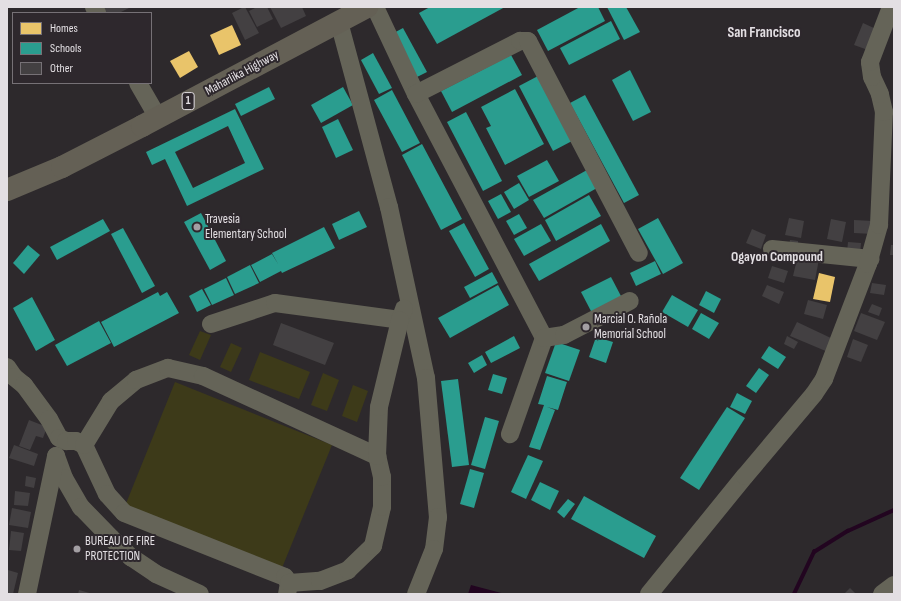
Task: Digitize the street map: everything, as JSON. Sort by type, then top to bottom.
[{"type":"highway","name":"Maharlika Highway","points":[[7,190],[62,167],[367,7]]},
{"type":"street","points":[[375,7],[416,94],[544,338],[510,434]]},
{"type":"street","points":[[649,594],[744,476],[814,394],[824,379],[870,259],[879,225],[884,112],[880,94],[872,77],[870,62],[891,7]]},
{"type":"street","points":[[339,22],[389,207],[426,378],[438,517],[434,549],[416,594]]},
{"type":"street","points":[[416,94],[520,41],[528,41],[639,253]]},
{"type":"street","points":[[139,84],[158,117]]},
{"type":"street","points":[[772,249],[870,259]]},
{"type":"street","points":[[59,438],[66,441],[76,441],[84,445],[107,494],[124,513],[272,571],[285,577],[288,588],[315,588],[348,570],[373,546],[382,507],[382,477],[377,456],[379,406],[400,320],[409,295]]},
{"type":"street","points":[[544,338],[564,335],[630,301]]},
{"type":"street","points":[[211,324],[276,303],[400,320]]},
{"type":"street","points":[[7,367],[14,377],[24,385],[49,419],[59,438],[26,594]]},
{"type":"street","points":[[84,445],[111,401],[136,380],[168,368],[203,376],[377,456]]},
{"type":"street","points":[[56,456],[64,478],[81,507],[111,538],[132,557],[156,574],[200,594]]},
{"type":"street","points":[[882,594],[894,585]]},
{"type":"shaded area","points":[[200,331],[211,335],[200,360],[189,355]]},
{"type":"shaded area","points":[[231,343],[242,348],[231,372],[220,367]]},
{"type":"shaded area","points":[[260,352],[310,372],[299,399],[249,380]]},
{"type":"shaded area","points":[[323,373],[339,380],[327,411],[311,405]]},
{"type":"shaded area","points":[[175,382],[332,445],[282,568],[125,506]]},
{"type":"shaded area","points":[[353,385],[368,391],[357,422],[342,416]]},
{"type":"shaded area","points":[[471,585],[505,594],[468,594]]},
{"type":"building: Homes","points":[[232,25],[241,45],[219,55],[210,35]]},
{"type":"building: Homes","points":[[189,51],[198,67],[180,78],[170,61]]},
{"type":"building: Homes","points":[[819,273],[835,277],[830,302],[813,299]]},
{"type":"building: Schools","points":[[430,7],[505,7],[437,44],[419,13]]},
{"type":"building: Schools","points":[[580,7],[598,7],[605,21],[548,51],[537,30]]},
{"type":"building: Schools","points":[[607,7],[626,7],[640,32],[624,40]]},
{"type":"building: Schools","points":[[611,21],[620,39],[569,65],[560,48]]},
{"type":"building: Schools","points":[[403,28],[427,72],[413,79],[390,35]]},
{"type":"building: Schools","points":[[373,53],[392,88],[379,94],[361,60]]},
{"type":"building: Schools","points":[[511,55],[522,75],[452,112],[441,91]]},
{"type":"building: Schools","points":[[630,70],[651,112],[633,121],[612,80]]},
{"type":"building: Schools","points":[[538,76],[572,141],[553,151],[519,86]]},
{"type":"building: Schools","points":[[269,87],[275,99],[241,116],[235,104]]},
{"type":"building: Schools","points":[[343,87],[353,105],[321,123],[311,105]]},
{"type":"building: Schools","points":[[515,89],[544,144],[505,165],[486,128],[491,126],[481,107]]},
{"type":"building: Schools","points":[[392,90],[420,143],[402,152],[374,100]]},
{"type":"building: Schools","points":[[585,95],[639,195],[624,203],[570,103]]},
{"type":"building: Schools","points":[[235,109],[264,169],[187,206],[165,159],[152,165],[146,152]],"holes":[[[228,126],[245,163],[193,188],[175,152]]]},
{"type":"building: Schools","points":[[466,112],[502,181],[483,191],[447,122]]},
{"type":"building: Schools","points":[[338,119],[353,150],[336,158],[322,127]]},
{"type":"building: Schools","points":[[422,144],[462,219],[441,230],[402,155]]},
{"type":"building: Schools","points":[[547,160],[559,181],[529,197],[517,176]]},
{"type":"building: Schools","points":[[587,170],[597,188],[544,218],[533,200]]},
{"type":"building: Schools","points":[[519,183],[529,200],[514,209],[504,192]]},
{"type":"building: Schools","points":[[501,194],[511,212],[498,219],[488,201]]},
{"type":"building: Schools","points":[[589,195],[601,216],[556,241],[545,220]]},
{"type":"building: Schools","points":[[359,211],[367,227],[339,240],[332,224]]},
{"type":"building: Schools","points":[[201,213],[226,261],[210,270],[184,222]]},
{"type":"building: Schools","points":[[519,214],[527,228],[514,235],[506,221]]},
{"type":"building: Schools","points":[[658,218],[683,263],[663,274],[638,229]]},
{"type":"building: Schools","points":[[103,219],[110,231],[57,260],[50,247]]},
{"type":"building: Schools","points":[[464,223],[489,269],[475,277],[449,231]]},
{"type":"building: Schools","points":[[541,224],[551,241],[524,256],[514,239]]},
{"type":"building: Schools","points":[[601,224],[610,241],[539,281],[529,264]]},
{"type":"building: Schools","points":[[324,227],[335,248],[282,273],[281,271],[260,282],[251,265],[272,254],[278,264],[272,253]]},
{"type":"building: Schools","points":[[123,228],[155,286],[142,293],[111,234]]},
{"type":"building: Schools","points":[[28,245],[40,255],[24,274],[13,263]]},
{"type":"building: Schools","points":[[655,261],[661,274],[636,286],[630,273]]},
{"type":"building: Schools","points":[[250,265],[259,283],[235,294],[227,277]]},
{"type":"building: Schools","points":[[492,272],[498,283],[470,298],[464,287]]},
{"type":"building: Schools","points":[[611,277],[622,298],[592,313],[581,292]]},
{"type":"building: Schools","points":[[226,278],[234,295],[212,305],[204,289]]},
{"type":"building: Schools","points":[[498,285],[509,305],[450,338],[438,318]]},
{"type":"building: Schools","points":[[202,289],[211,305],[197,312],[189,296]]},
{"type":"building: Schools","points":[[706,291],[721,299],[714,313],[699,305]]},
{"type":"building: Schools","points":[[158,292],[160,296],[167,292],[179,313],[114,347],[101,322]]},
{"type":"building: Schools","points":[[672,295],[698,310],[688,327],[662,312]]},
{"type":"building: Schools","points":[[32,297],[55,340],[36,351],[13,308]]},
{"type":"building: Schools","points":[[701,313],[719,323],[709,339],[692,329]]},
{"type":"building: Schools","points":[[99,321],[111,343],[67,366],[55,345]]},
{"type":"building: Schools","points":[[514,336],[520,348],[491,363],[485,352]]},
{"type":"building: Schools","points":[[596,337],[613,342],[606,363],[589,357]]},
{"type":"building: Schools","points":[[556,342],[580,350],[569,381],[545,373]]},
{"type":"building: Schools","points":[[769,346],[786,357],[778,369],[761,358]]},
{"type":"building: Schools","points":[[482,355],[487,365],[474,373],[468,363]]},
{"type":"building: Schools","points":[[759,368],[769,375],[756,393],[746,386]]},
{"type":"building: Schools","points":[[493,374],[507,378],[502,394],[488,390]]},
{"type":"building: Schools","points":[[547,376],[567,382],[558,410],[547,407],[555,410],[540,450],[529,447],[544,405],[538,404]]},
{"type":"building: Schools","points":[[458,379],[469,465],[452,467],[441,381]]},
{"type":"building: Schools","points":[[737,393],[752,401],[745,414],[730,407]]},
{"type":"building: Schools","points":[[727,407],[745,418],[699,490],[680,478]]},
{"type":"building: Schools","points":[[485,417],[499,421],[485,469],[471,465]]},
{"type":"building: Schools","points":[[528,455],[543,461],[526,499],[511,492]]},
{"type":"building: Schools","points":[[470,469],[484,473],[474,508],[460,504]]},
{"type":"building: Schools","points":[[540,482],[559,491],[550,510],[531,500]]},
{"type":"building: Schools","points":[[584,496],[656,536],[644,558],[571,519]]},
{"type":"building: Schools","points":[[568,499],[575,504],[564,518],[557,512]]},
{"type":"building: Other","points":[[103,7],[131,7],[121,12],[106,12]]},
{"type":"building: Other","points":[[244,7],[259,33],[245,40],[232,13]]},
{"type":"building: Other","points":[[257,7],[267,7],[273,19],[257,27],[249,11]]},
{"type":"building: Other","points":[[270,7],[302,7],[306,16],[281,28]]},
{"type":"building: Other","points":[[863,23],[876,29],[868,50],[854,45]]},
{"type":"building: Other","points":[[789,218],[804,221],[801,238],[785,235]]},
{"type":"building: Other","points":[[831,219],[846,222],[842,242],[827,239]]},
{"type":"building: Other","points":[[854,220],[873,221],[873,234],[854,233]]},
{"type":"building: Other","points":[[752,229],[766,235],[761,249],[746,243]]},
{"type":"building: Other","points":[[790,240],[798,241],[798,247],[789,245]]},
{"type":"building: Other","points":[[848,242],[861,243],[860,254],[847,252]]},
{"type":"building: Other","points":[[891,245],[894,245],[894,255],[890,255]]},
{"type":"building: Other","points":[[798,255],[819,259],[815,280],[793,276]]},
{"type":"building: Other","points":[[772,266],[788,271],[784,283],[768,278]]},
{"type":"building: Other","points":[[872,283],[886,285],[884,295],[870,293]]},
{"type":"building: Other","points":[[767,285],[784,292],[779,304],[762,296]]},
{"type":"building: Other","points":[[808,300],[827,305],[823,319],[804,314]]},
{"type":"building: Other","points":[[872,304],[882,308],[879,316],[868,312]]},
{"type":"building: Other","points":[[861,313],[885,322],[877,340],[854,331]]},
{"type":"building: Other","points":[[797,322],[833,339],[828,352],[790,336]]},
{"type":"building: Other","points":[[281,323],[334,343],[325,365],[273,345]]},
{"type":"building: Other","points":[[787,336],[798,342],[794,349],[784,344]]},
{"type":"building: Other","points":[[853,339],[868,345],[861,362],[847,357]]},
{"type":"building: Other","points":[[29,420],[47,427],[43,438],[36,436],[30,450],[19,446]]},
{"type":"building: Other","points":[[14,445],[38,454],[34,466],[9,458]]},
{"type":"building: Other","points":[[26,476],[36,478],[34,488],[25,486]]},
{"type":"building: Other","points":[[15,491],[30,493],[28,506],[14,505]]},
{"type":"building: Other","points":[[12,508],[31,512],[28,528],[9,525]]},
{"type":"building: Other","points":[[11,531],[24,533],[21,551],[9,550]]},
{"type":"building: Other","points":[[8,570],[18,573],[13,594],[7,593]]},
{"type":"building: Other","points":[[850,588],[856,594],[844,594]]},
{"type":"building: Other","points":[[79,590],[93,594],[78,594]]},
{"type":"waterway","points":[[794,594],[814,552],[848,531],[894,510]]},
{"type":"place","name":"Travesia Elementary School","points":[[197,227]]},
{"type":"place","name":"Marcial O. Rañola Memorial School","points":[[586,327]]},
{"type":"place","name":"BUREAU OF FIRE PROTECTION","points":[[77,549]]},
{"type":"district","name":"San Francisco","points":[[764,33]]},
{"type":"district","name":"Ogayon Compound","points":[[777,257]]}]
